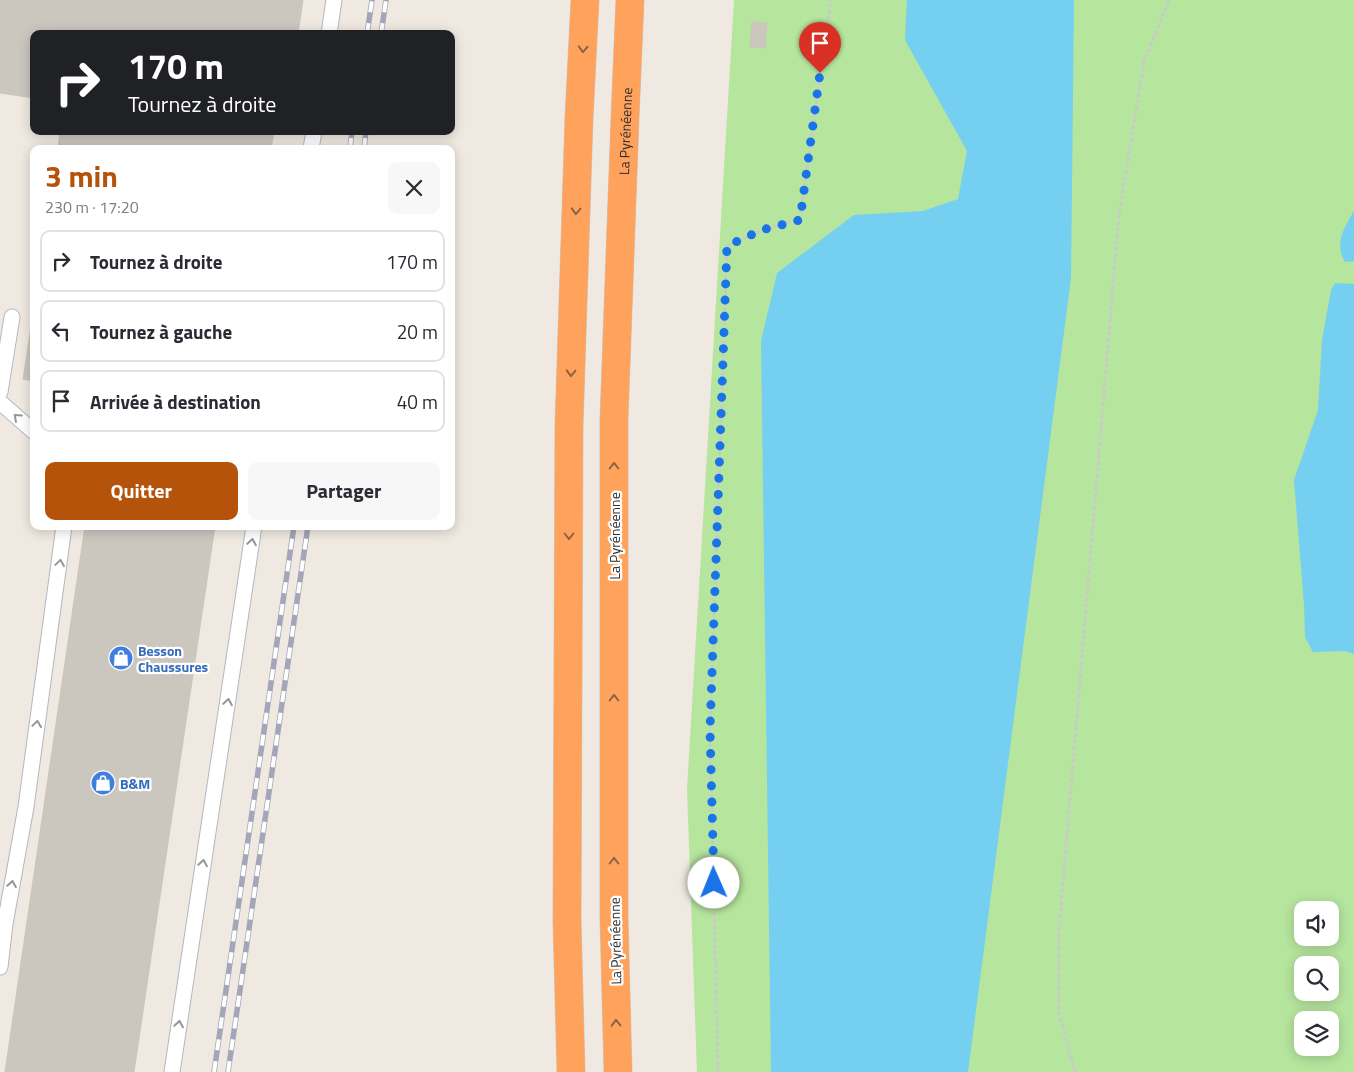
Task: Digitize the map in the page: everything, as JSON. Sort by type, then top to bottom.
[{"type":"highway","points":[[571,1072],[567,921],[569,426],[579,118],[585,0]]},
{"type":"highway","name":"La Pyrénéenne","points":[[618,1072],[614,917],[614,419],[630,0]]},
{"type":"lane","points":[[330,30],[334,0]]},
{"type":"lane","points":[[0,392],[12,317]]},
{"type":"lane","points":[[0,402],[30,428]]},
{"type":"lane","points":[[0,967],[26,807],[63,530]]},
{"type":"lane","points":[[172,1072],[253,530]]},
{"type":"path","points":[[718,1072],[710,730],[727,246],[762,230],[800,220],[831,0]]},
{"type":"path","points":[[1075,1072],[1059,1013],[1059,930],[1118,224],[1144,62],[1170,0]]},
{"type":"green space","points":[[734,0],[1354,0],[1354,1072],[697,1072],[687,789]]},
{"type":"water","points":[[907,0],[1074,0],[1071,278],[968,1072],[771,1072],[761,341],[777,273],[854,215],[923,211],[958,199],[967,151],[905,40]]},
{"type":"water","points":[[1354,211],[1354,261],[1345,262],[1340,242]]},
{"type":"water","points":[[1335,283],[1354,284],[1354,654],[1346,651],[1313,652],[1305,637],[1294,480],[1318,410],[1322,340],[1331,290]]},
{"type":"building","points":[[0,0],[303,0],[299,30],[30,30],[30,97],[0,93]]},
{"type":"building","points":[[752,22],[767,23],[765,48],[750,47]]},
{"type":"building","points":[[60,135],[273,135],[272,145],[58,145]]},
{"type":"building","points":[[30,334],[30,380],[23,379]]},
{"type":"building","points":[[84,530],[214,530],[134,1072],[5,1072]]},
{"type":"railway","points":[[368,30],[372,0]]},
{"type":"railway","points":[[382,30],[386,0]]},
{"type":"railway","points":[[350,145],[352,135]]},
{"type":"railway","points":[[364,145],[366,135]]},
{"type":"railway","points":[[214,1072],[293,530]]},
{"type":"railway","points":[[228,1072],[307,530]]},
{"type":"place","name":"Besson Chaussures","points":[[121,658]]},
{"type":"place","name":"B&M","points":[[103,783]]},
{"type":"route","points":[[714,883],[710,730],[727,246],[762,230],[800,220],[820,73]]}]
